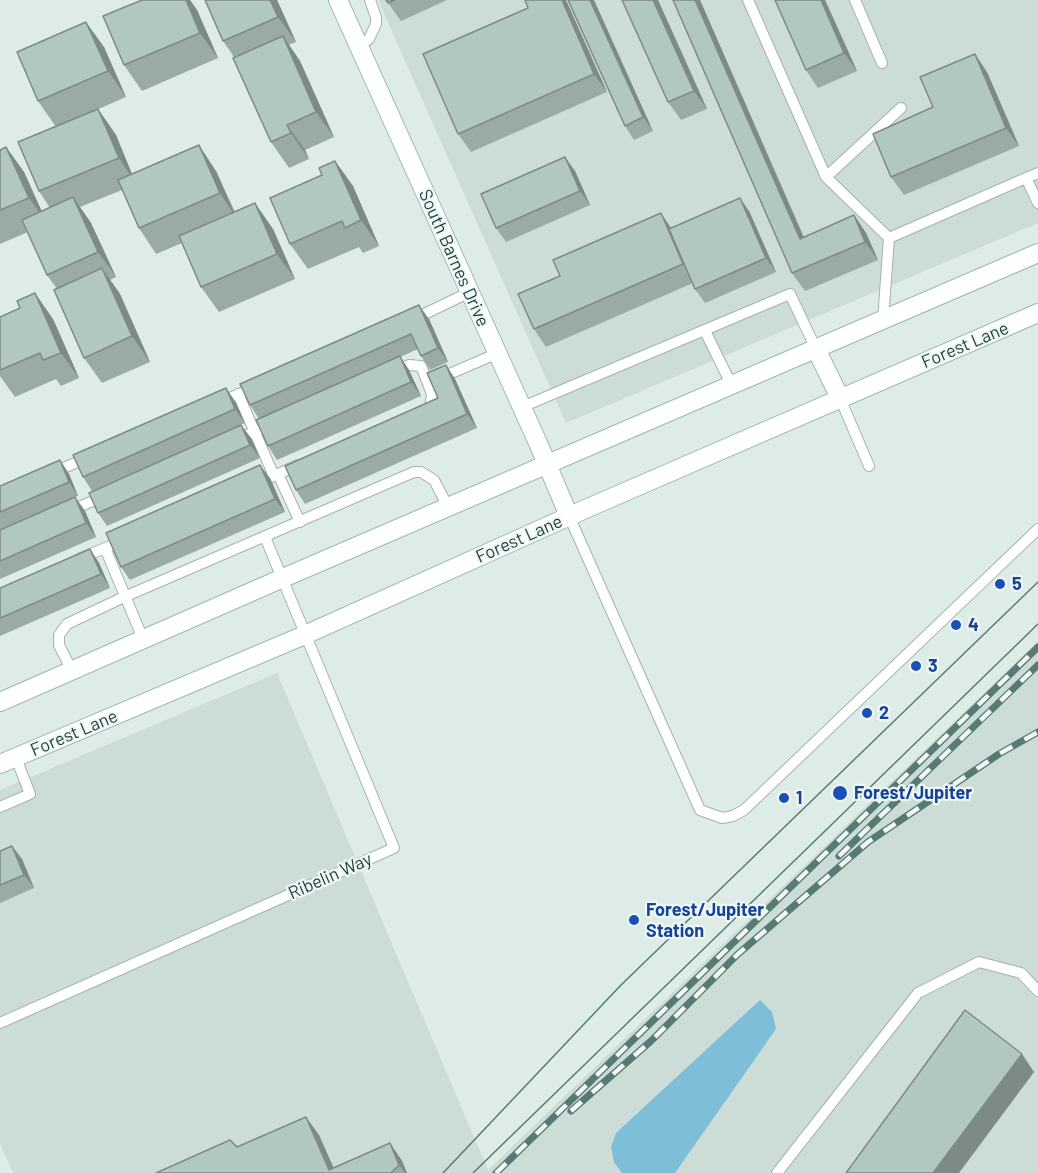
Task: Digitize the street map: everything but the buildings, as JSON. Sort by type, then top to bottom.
[{"type":"main road","name":"South Barnes Drive","points":[[338,0],[548,464],[569,516]]},
{"type":"main road","points":[[0,702],[1038,253]]},
{"type":"main road","name":"Forest Lane","points":[[8,761],[307,634],[569,516],[1038,313]]},
{"type":"main road","points":[[816,349],[840,398]]},
{"type":"lane","points":[[359,46],[369,39],[376,24],[370,0]]},
{"type":"lane","points":[[748,0],[826,177],[889,238],[884,320]]},
{"type":"lane","points":[[855,0],[882,63]]},
{"type":"lane","points":[[826,177],[901,108]]},
{"type":"lane","points":[[889,238],[1038,173]]},
{"type":"lane","points":[[1026,178],[1038,203]]},
{"type":"lane","points":[[403,324],[470,292]]},
{"type":"lane","points":[[522,407],[790,294],[816,349]]},
{"type":"lane","points":[[705,331],[732,386]]},
{"type":"lane","points":[[428,383],[498,353]]},
{"type":"lane","points":[[388,374],[417,364],[421,366],[432,394],[429,408],[414,416]]},
{"type":"lane","points":[[206,408],[271,380]]},
{"type":"lane","points":[[238,394],[300,522]]},
{"type":"lane","points":[[840,398],[869,466]]},
{"type":"lane","points":[[223,445],[285,418]]},
{"type":"lane","points":[[43,477],[97,454]]},
{"type":"lane","points":[[242,489],[310,460]]},
{"type":"lane","points":[[72,670],[59,645],[59,635],[67,624],[124,597],[414,472],[421,472],[435,480],[448,507]]},
{"type":"lane","points":[[53,518],[117,490]]},
{"type":"lane","points":[[569,516],[700,810],[710,816],[733,816],[744,810],[1038,529]]},
{"type":"lane","points":[[74,562],[136,535]]},
{"type":"lane","name":"Ribelin Way","points":[[0,1023],[394,848],[265,537]]},
{"type":"lane","points":[[105,548],[143,639]]},
{"type":"lane","points":[[0,807],[30,794],[8,761]]},
{"type":"lane","points":[[777,1173],[918,993],[979,962],[1021,973],[1038,991]]},
{"type":"shaded area","points":[[378,0],[1038,0],[1038,223],[566,423]]},
{"type":"shaded area","points":[[1038,641],[1038,1173],[13,1173],[0,1143],[0,790],[277,673],[488,1170]]},
{"type":"water","points":[[760,1000],[772,1012],[776,1029],[675,1173],[622,1173],[614,1162],[611,1147],[616,1133]]},
{"type":"tram line","points":[[443,1173],[621,985],[1038,582]]},
{"type":"tram line","points":[[473,1173],[1038,624]]},
{"type":"railway","points":[[496,1173],[1038,647]]},
{"type":"railway","points":[[839,856],[1038,665]]},
{"type":"railway","points":[[571,1111],[651,1041],[738,954],[868,842],[999,754],[1038,732]]},
{"type":"place","name":"5","points":[[1000,584]]},
{"type":"place","name":"4","points":[[956,625]]},
{"type":"place","name":"3","points":[[916,666]]},
{"type":"place","name":"2","points":[[867,713]]},
{"type":"place","name":"Forest/Jupiter","points":[[840,793]]},
{"type":"place","name":"1","points":[[784,798]]},
{"type":"place","name":"Forest/Jupiter Station","points":[[634,920]]}]
